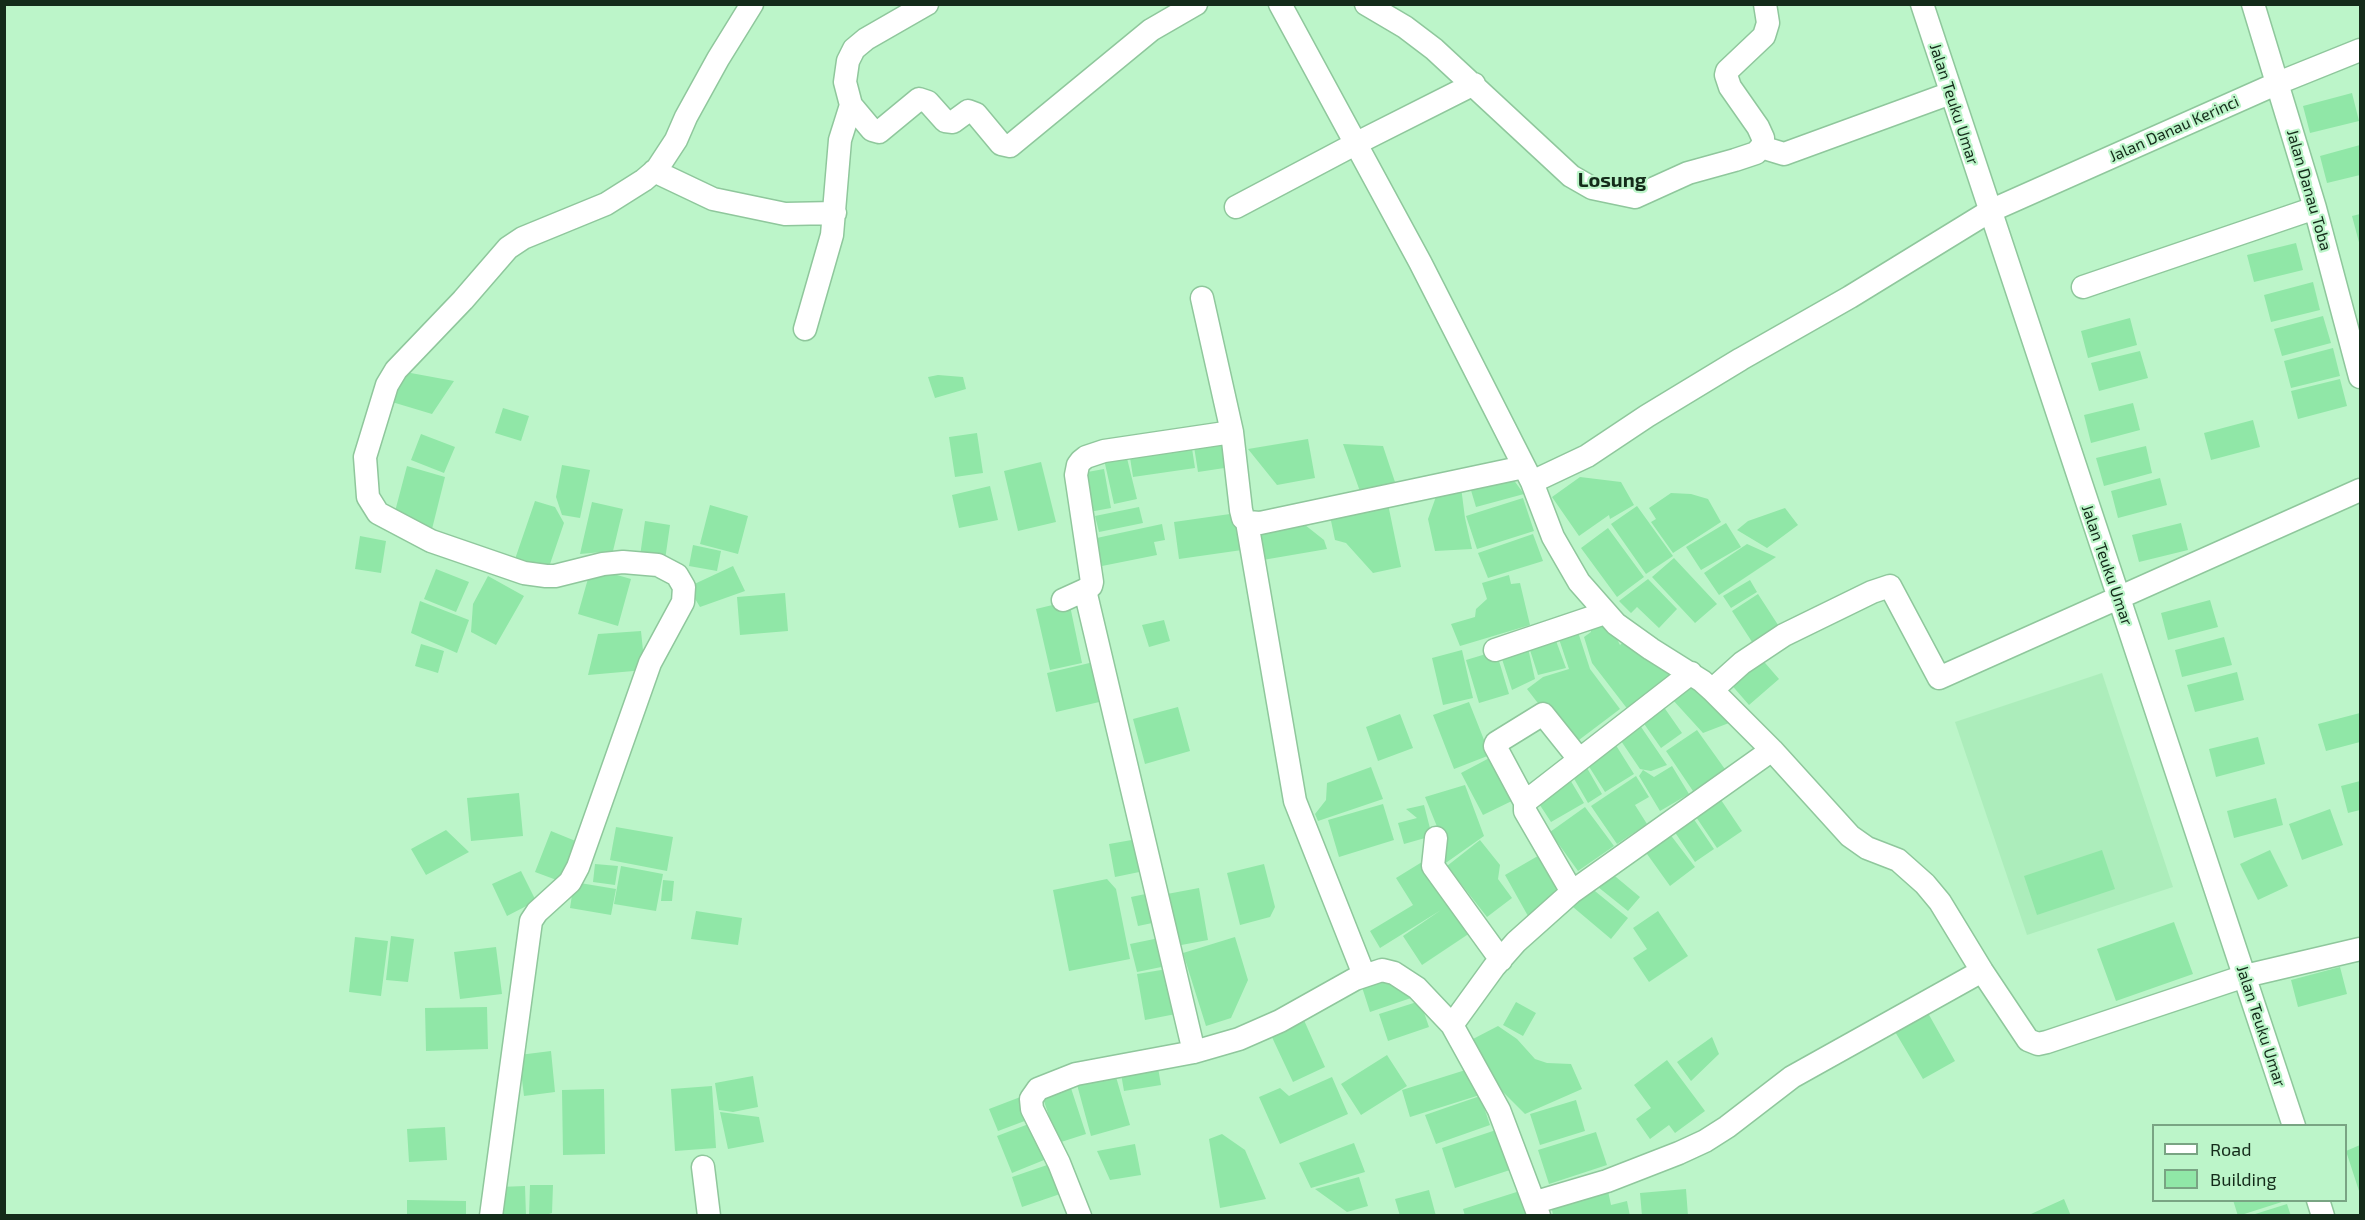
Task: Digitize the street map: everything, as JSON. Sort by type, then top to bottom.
[{"type":"street","points":[[491,1215],[531,921],[537,912],[570,882],[578,867],[650,663],[683,602],[684,587],[677,574],[658,565],[622,562],[546,576],[524,573],[431,542],[378,513],[368,497],[365,457],[387,385],[396,370],[463,300],[508,248],[524,238],[606,204],[654,171],[676,140],[718,59],[752,4]]},
{"type":"street","points":[[927,4],[866,39],[854,49],[848,62],[845,82],[851,105],[872,130],[887,125],[919,99],[928,102],[945,121],[953,122],[968,111],[976,114],[1001,144],[1010,146],[1151,30],[1196,4]]},
{"type":"street","points":[[1366,4],[1405,27],[1474,84],[1571,176],[1601,191],[1637,196],[1672,178],[1756,153],[1761,147],[1764,138],[1730,87],[1726,75],[1727,71],[1764,36],[1768,23],[1765,4]]},
{"type":"street","name":"Jalan Teuku Umar","points":[[1922,4],[2294,1124]]},
{"type":"street","name":"Jalan Danau Toba","points":[[2253,4],[2315,208],[2361,377]]},
{"type":"street","points":[[1284,6],[1528,475],[1553,537],[1579,582],[1605,613],[1651,650],[1690,673],[1712,690],[1772,750],[1850,836],[1867,848],[1898,860],[1925,884],[1940,902],[2019,1030],[2028,1040],[2038,1044],[2244,976],[2361,949]]},
{"type":"street","name":"Jalan Danau Kerinci","points":[[1247,522],[1260,523],[1528,475],[1587,456],[1731,365],[1850,297],[1990,212],[2278,83],[2360,50]]},
{"type":"street","points":[[1236,207],[1474,84]]},
{"type":"street","points":[[1761,147],[1784,154],[1951,93]]},
{"type":"street","points":[[805,328],[832,235],[840,140],[851,105]]},
{"type":"street","points":[[654,171],[713,199],[785,214],[835,213]]},
{"type":"street","points":[[2083,287],[2315,208]]},
{"type":"street","points":[[1202,298],[1232,432],[1241,510],[1247,522],[1295,801],[1364,975]]},
{"type":"street","points":[[1063,600],[1091,586],[1093,577],[1076,476],[1081,460],[1104,451],[1232,432]]},
{"type":"street","points":[[1712,690],[1742,663],[1784,635],[1872,592],[1890,586],[1939,678],[2361,489]]},
{"type":"street","points":[[1085,590],[1194,1052]]},
{"type":"street","points":[[1495,650],[1605,613]]},
{"type":"street","points":[[1525,802],[1690,673]]},
{"type":"street","points":[[1572,892],[1525,811],[1525,802],[1495,747],[1496,743],[1543,714],[1579,759]]},
{"type":"street","points":[[1452,1025],[1516,942],[1572,892],[1772,750]]},
{"type":"street","points":[[1436,838],[1433,866],[1501,960]]},
{"type":"street","points":[[1080,1215],[1059,1163],[1032,1108],[1031,1099],[1038,1089],[1076,1074],[1194,1052],[1239,1039],[1280,1021],[1364,975],[1382,970],[1394,973],[1417,988],[1452,1025],[1499,1110],[1538,1209],[1705,1141],[1792,1077],[1982,971]]},
{"type":"street","points":[[703,1167],[709,1215]]},
{"type":"shaded area","points":[[2102,673],[2173,887],[2027,935],[1955,722]]},
{"type":"building","points":[[2352,93],[2359,121],[2310,133],[2303,106]]},
{"type":"building","points":[[2360,145],[2360,175],[2327,183],[2320,156]]},
{"type":"building","points":[[2360,214],[2360,246],[2352,216]]},
{"type":"building","points":[[2296,243],[2303,270],[2254,282],[2247,255]]},
{"type":"building","points":[[2313,282],[2320,310],[2271,322],[2264,295]]},
{"type":"building","points":[[2323,316],[2331,343],[2282,356],[2274,329]]},
{"type":"building","points":[[2130,318],[2137,345],[2088,358],[2081,331]]},
{"type":"building","points":[[2333,348],[2340,376],[2291,388],[2284,361]]},
{"type":"building","points":[[2140,351],[2148,378],[2099,391],[2091,363]]},
{"type":"building","points":[[400,371],[454,381],[432,414],[392,402]]},
{"type":"building","points":[[938,375],[963,377],[966,389],[935,398],[928,377]]},
{"type":"building","points":[[2340,379],[2347,406],[2298,419],[2291,391]]},
{"type":"building","points":[[2133,403],[2140,430],[2091,443],[2084,415]]},
{"type":"building","points":[[503,408],[529,416],[521,441],[495,433]]},
{"type":"building","points":[[2253,420],[2260,447],[2211,460],[2204,433]]},
{"type":"building","points":[[977,433],[983,473],[955,477],[949,437]]},
{"type":"building","points":[[421,434],[455,447],[444,473],[411,460]]},
{"type":"building","points":[[1308,439],[1315,478],[1277,485],[1248,449]]},
{"type":"building","points":[[1193,440],[1228,445],[1231,467],[1198,472]]},
{"type":"building","points":[[1191,442],[1195,468],[1133,477],[1129,451]]},
{"type":"building","points":[[1343,444],[1383,446],[1396,485],[1362,497]]},
{"type":"building","points":[[2146,446],[2152,473],[2104,486],[2096,458]]},
{"type":"building","points":[[1125,450],[1137,499],[1114,504],[1103,455]]},
{"type":"building","points":[[1041,462],[1056,522],[1018,531],[1004,471]]},
{"type":"building","points":[[562,465],[590,470],[580,518],[562,515],[556,497]]},
{"type":"building","points":[[407,466],[445,477],[432,529],[393,519]]},
{"type":"building","points":[[1104,469],[1111,508],[1089,512],[1082,473]]},
{"type":"building","points":[[1510,475],[1524,494],[1476,507],[1470,487]]},
{"type":"building","points":[[1580,477],[1621,482],[1634,505],[1610,519],[1609,515],[1579,536],[1552,497]]},
{"type":"building","points":[[2160,478],[2167,505],[2118,518],[2111,491]]},
{"type":"building","points":[[990,486],[998,520],[959,528],[952,495]]},
{"type":"building","points":[[1461,487],[1472,549],[1435,551],[1428,519],[1438,491]]},
{"type":"building","points":[[1671,493],[1691,494],[1708,499],[1721,522],[1673,553],[1651,522],[1656,519],[1649,508]]},
{"type":"building","points":[[1523,498],[1534,531],[1477,549],[1466,516]]},
{"type":"building","points":[[535,501],[555,507],[564,523],[549,567],[514,562]]},
{"type":"building","points":[[592,502],[623,509],[613,551],[580,554]]},
{"type":"building","points":[[1388,504],[1401,567],[1373,573],[1346,543],[1335,540],[1330,516]]},
{"type":"building","points":[[710,505],[748,516],[738,554],[700,544]]},
{"type":"building","points":[[1637,506],[1673,556],[1646,574],[1611,524]]},
{"type":"building","points":[[1139,507],[1143,523],[1099,532],[1095,516]]},
{"type":"building","points":[[1785,508],[1798,525],[1767,548],[1737,530],[1748,521]]},
{"type":"building","points":[[1237,513],[1242,550],[1179,559],[1174,522]]},
{"type":"building","points":[[645,521],[670,525],[665,560],[640,556]]},
{"type":"building","points":[[1300,521],[1324,540],[1327,549],[1257,561],[1252,529]]},
{"type":"building","points":[[1726,523],[1741,547],[1701,570],[1686,547]]},
{"type":"building","points":[[2181,523],[2188,550],[2139,562],[2132,535]]},
{"type":"building","points":[[1162,524],[1165,540],[1154,542],[1157,555],[1097,567],[1092,539]]},
{"type":"building","points":[[1608,528],[1644,577],[1617,597],[1581,548]]},
{"type":"building","points":[[1533,534],[1543,561],[1488,578],[1478,553]]},
{"type":"building","points":[[360,536],[386,541],[381,573],[355,569]]},
{"type":"building","points":[[1747,544],[1776,557],[1719,595],[1704,573]]},
{"type":"building","points":[[693,545],[721,551],[717,571],[689,566]]},
{"type":"building","points":[[1674,558],[1717,604],[1695,623],[1652,577]]},
{"type":"building","points":[[733,566],[745,591],[700,607],[688,587]]},
{"type":"building","points":[[436,569],[469,582],[456,612],[424,599]]},
{"type":"building","points":[[603,571],[631,579],[618,626],[578,614],[589,575]]},
{"type":"building","points":[[1509,575],[1511,584],[1520,583],[1530,625],[1460,646],[1451,624],[1475,617],[1476,609],[1487,599],[1482,583]]},
{"type":"building","points":[[488,576],[524,596],[496,645],[471,632],[473,604]]},
{"type":"building","points":[[1648,579],[1677,609],[1659,628],[1637,607],[1631,613],[1619,601]]},
{"type":"building","points":[[1750,580],[1757,592],[1731,608],[1723,596]]},
{"type":"building","points":[[785,593],[788,631],[740,635],[737,597]]},
{"type":"building","points":[[1758,594],[1780,628],[1754,645],[1732,611]]},
{"type":"building","points":[[2210,600],[2218,627],[2168,640],[2161,613]]},
{"type":"building","points":[[420,601],[469,620],[457,653],[411,633]]},
{"type":"building","points":[[1069,601],[1082,663],[1050,670],[1036,609]]},
{"type":"building","points":[[1164,620],[1170,641],[1149,647],[1142,625]]},
{"type":"building","points":[[1608,621],[1620,645],[1627,638],[1676,675],[1629,711],[1592,663],[1584,637],[1591,632],[1590,624]]},
{"type":"building","points":[[641,631],[645,670],[588,675],[598,634]]},
{"type":"building","points":[[1578,632],[1590,669],[1620,709],[1571,746],[1527,689],[1543,677],[1569,669],[1559,639]]},
{"type":"building","points":[[2224,637],[2232,665],[2182,677],[2175,650]]},
{"type":"building","points":[[1555,638],[1566,668],[1538,675],[1529,647]]},
{"type":"building","points":[[421,644],[444,651],[438,673],[415,666]]},
{"type":"building","points":[[1528,648],[1535,679],[1512,690],[1501,656]]},
{"type":"building","points":[[1462,650],[1473,698],[1443,705],[1432,658]]},
{"type":"building","points":[[1496,651],[1509,694],[1479,703],[1466,660]]},
{"type":"building","points":[[1759,656],[1779,679],[1749,705],[1729,682]]},
{"type":"building","points":[[1098,661],[1108,700],[1056,712],[1047,673]]},
{"type":"building","points":[[2237,672],[2244,700],[2195,712],[2187,685]]},
{"type":"building","points":[[1691,682],[1729,723],[1703,733],[1672,699]]},
{"type":"building","points":[[1469,702],[1490,755],[1454,769],[1433,715]]},
{"type":"building","points":[[1661,703],[1682,733],[1661,748],[1640,718]]},
{"type":"building","points":[[1178,707],[1190,751],[1145,764],[1133,719]]},
{"type":"building","points":[[2360,713],[2360,742],[2326,751],[2318,724]]},
{"type":"building","points":[[1400,714],[1413,748],[1378,761],[1366,727]]},
{"type":"building","points":[[1637,721],[1667,765],[1651,771],[1640,769],[1617,735]]},
{"type":"building","points":[[1697,730],[1727,772],[1695,794],[1666,751]]},
{"type":"building","points":[[2258,737],[2265,764],[2216,777],[2209,749]]},
{"type":"building","points":[[1612,739],[1634,774],[1605,792],[1583,757]]},
{"type":"building","points":[[1495,755],[1518,798],[1483,815],[1461,773]]},
{"type":"building","points":[[1583,761],[1602,794],[1588,803],[1569,770]]},
{"type":"building","points":[[1672,766],[1689,794],[1660,811],[1639,776],[1643,770],[1654,777]]},
{"type":"building","points":[[1371,767],[1383,799],[1318,821],[1315,814],[1326,800],[1327,783]]},
{"type":"building","points":[[1566,773],[1584,803],[1551,822],[1534,796]]},
{"type":"building","points":[[1636,776],[1649,797],[1635,805],[1647,824],[1617,844],[1591,806]]},
{"type":"building","points":[[2360,781],[2360,810],[2348,813],[2341,786]]},
{"type":"building","points":[[1465,785],[1484,836],[1440,867],[1438,829],[1425,797]]},
{"type":"building","points":[[519,793],[523,836],[471,841],[467,798]]},
{"type":"building","points":[[1717,794],[1742,831],[1717,848],[1692,811]]},
{"type":"building","points":[[2276,798],[2283,825],[2234,838],[2227,811]]},
{"type":"building","points":[[1383,804],[1394,840],[1339,857],[1328,820]]},
{"type":"building","points":[[1424,805],[1432,836],[1404,844],[1398,823],[1417,818],[1406,809]]},
{"type":"building","points":[[1585,807],[1614,846],[1578,871],[1550,832]]},
{"type":"building","points":[[2330,809],[2343,845],[2302,860],[2289,824]]},
{"type":"building","points":[[1689,812],[1714,849],[1695,862],[1670,825]]},
{"type":"building","points":[[616,827],[673,837],[667,871],[610,860]]},
{"type":"building","points":[[1666,829],[1695,867],[1670,886],[1642,847]]},
{"type":"building","points":[[446,830],[469,852],[426,875],[411,849]]},
{"type":"building","points":[[551,831],[578,842],[562,882],[535,872]]},
{"type":"building","points":[[1143,838],[1149,870],[1115,877],[1109,844]]},
{"type":"building","points":[[1480,840],[1500,865],[1498,879],[1512,898],[1487,917],[1447,866]]},
{"type":"building","points":[[2102,850],[2115,889],[2037,915],[2024,876]]},
{"type":"building","points":[[2270,850],[2288,886],[2258,900],[2240,864]]},
{"type":"building","points":[[1543,853],[1567,894],[1528,916],[1505,875]]},
{"type":"building","points":[[1422,862],[1470,933],[1422,965],[1403,936],[1441,910],[1380,948],[1370,931],[1413,905],[1396,878]]},
{"type":"building","points":[[595,864],[618,866],[615,885],[593,882]]},
{"type":"building","points":[[1264,864],[1275,907],[1270,917],[1240,925],[1227,873]]},
{"type":"building","points":[[621,866],[663,874],[656,911],[614,904]]},
{"type":"building","points":[[521,871],[536,901],[507,916],[492,884]]},
{"type":"building","points":[[1610,872],[1640,897],[1628,911],[1598,887]]},
{"type":"building","points":[[1107,879],[1116,889],[1130,959],[1069,971],[1053,890]]},
{"type":"building","points":[[663,880],[674,881],[672,901],[661,901]]},
{"type":"building","points":[[574,882],[616,889],[611,915],[570,908]]},
{"type":"building","points":[[1590,887],[1628,918],[1611,939],[1573,907]]},
{"type":"building","points":[[1199,888],[1208,940],[1176,946],[1167,894]]},
{"type":"building","points":[[1155,892],[1162,921],[1138,926],[1131,897]]},
{"type":"building","points":[[696,911],[742,918],[738,945],[691,939]]},
{"type":"building","points":[[1658,911],[1688,956],[1649,982],[1633,958],[1647,949],[1633,928]]},
{"type":"building","points":[[2174,922],[2193,974],[2116,1001],[2097,949]]},
{"type":"building","points":[[391,936],[414,939],[408,982],[386,980]]},
{"type":"building","points":[[355,937],[388,941],[381,996],[349,992]]},
{"type":"building","points":[[1164,937],[1171,965],[1137,972],[1130,944]]},
{"type":"building","points":[[1235,937],[1248,980],[1231,1018],[1206,1026],[1183,953]]},
{"type":"building","points":[[496,947],[502,994],[460,999],[454,952]]},
{"type":"building","points":[[2340,967],[2347,994],[2298,1007],[2291,980]]},
{"type":"building","points":[[1173,968],[1181,1013],[1145,1020],[1137,974]]},
{"type":"building","points":[[1391,974],[1411,998],[1370,1012],[1361,984]]},
{"type":"building","points":[[1420,1001],[1429,1027],[1388,1041],[1379,1014]]},
{"type":"building","points":[[1516,1002],[1536,1013],[1523,1036],[1503,1025]]},
{"type":"building","points":[[1924,1006],[1955,1061],[1923,1079],[1894,1030]]},
{"type":"building","points":[[487,1007],[488,1049],[426,1051],[425,1008]]},
{"type":"building","points":[[1303,1018],[1325,1067],[1293,1082],[1270,1033]]},
{"type":"building","points":[[1498,1026],[1517,1039],[1535,1059],[1547,1063],[1571,1064],[1582,1089],[1525,1114],[1500,1089],[1473,1039]]},
{"type":"building","points":[[1712,1037],[1719,1054],[1691,1081],[1677,1062]]},
{"type":"building","points":[[551,1051],[555,1092],[524,1096],[519,1055]]},
{"type":"building","points":[[1387,1055],[1407,1086],[1361,1115],[1341,1084]]},
{"type":"building","points":[[1667,1060],[1705,1111],[1675,1133],[1669,1125],[1650,1139],[1636,1119],[1651,1108],[1634,1085]]},
{"type":"building","points":[[1157,1062],[1161,1085],[1124,1091],[1120,1068]]},
{"type":"building","points":[[1475,1067],[1483,1094],[1410,1117],[1402,1090]]},
{"type":"building","points":[[1114,1070],[1130,1125],[1091,1136],[1076,1081]]},
{"type":"building","points":[[753,1076],[758,1107],[733,1112],[719,1110],[715,1083]]},
{"type":"building","points":[[1332,1077],[1348,1114],[1280,1144],[1259,1097],[1280,1088],[1289,1096]]},
{"type":"building","points":[[1069,1082],[1086,1134],[1058,1143],[1041,1092]]},
{"type":"building","points":[[712,1086],[716,1148],[675,1151],[671,1089]]},
{"type":"building","points":[[604,1089],[605,1154],[563,1155],[562,1090]]},
{"type":"building","points":[[1023,1096],[1030,1119],[998,1131],[989,1109]]},
{"type":"building","points":[[1480,1096],[1490,1125],[1436,1144],[1425,1115]]},
{"type":"building","points":[[1576,1100],[1585,1131],[1540,1145],[1530,1114]]},
{"type":"building","points":[[720,1112],[759,1117],[764,1142],[728,1149]]},
{"type":"building","points":[[1034,1122],[1049,1158],[1012,1173],[997,1136]]},
{"type":"building","points":[[445,1127],[447,1160],[409,1162],[407,1129]]},
{"type":"building","points":[[1499,1129],[1513,1169],[1455,1188],[1442,1148]]},
{"type":"building","points":[[1596,1132],[1607,1165],[1549,1184],[1538,1150]]},
{"type":"building","points":[[1222,1134],[1245,1150],[1266,1199],[1220,1208],[1209,1139]]},
{"type":"building","points":[[1354,1143],[1365,1172],[1311,1188],[1299,1163]]},
{"type":"building","points":[[1135,1144],[1141,1175],[1110,1180],[1097,1151]]},
{"type":"building","points":[[2360,1145],[2360,1194],[2347,1154],[2347,1151]]},
{"type":"building","points":[[1053,1163],[1063,1193],[1022,1207],[1012,1177]]},
{"type":"building","points":[[1359,1177],[1368,1206],[1347,1212],[1315,1189]]},
{"type":"building","points":[[530,1185],[553,1185],[552,1213],[543,1216],[529,1216]]},
{"type":"building","points":[[525,1186],[526,1216],[500,1216],[499,1187]]},
{"type":"building","points":[[1686,1189],[1688,1216],[1642,1216],[1640,1193]]},
{"type":"building","points":[[1429,1190],[1436,1216],[1400,1216],[1395,1199]]},
{"type":"building","points":[[1523,1190],[1531,1216],[1465,1216],[1463,1209]]},
{"type":"building","points":[[1608,1191],[1611,1205],[1627,1201],[1630,1216],[1553,1216],[1551,1204]]},
{"type":"building","points":[[2064,1199],[2071,1216],[2031,1216],[2031,1214]]},
{"type":"building","points":[[407,1200],[466,1201],[466,1216],[407,1216]]},
{"type":"building","points":[[2234,1202],[2282,1202],[2238,1216]]},
{"type":"building","points":[[2287,1204],[2291,1216],[2252,1215]]},
{"type":"district","name":"Losung","points":[[1612,180]]}]
